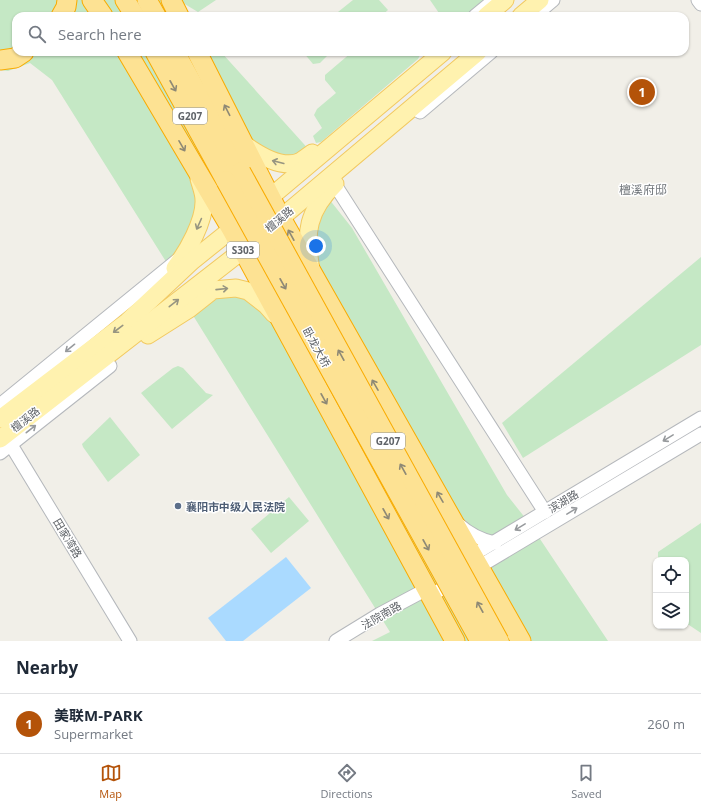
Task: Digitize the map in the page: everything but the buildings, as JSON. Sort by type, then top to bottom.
[{"type":"highway","points":[[63,12],[67,0]]},
{"type":"highway","points":[[92,0],[100,12]]},
{"type":"highway","points":[[125,0],[132,12]]},
{"type":"highway","points":[[147,0],[154,12]]},
{"type":"highway","points":[[171,0],[177,12]]},
{"type":"highway","points":[[0,60],[15,58],[18,56]]},
{"type":"highway","points":[[129,56],[232,230],[456,641]]},
{"type":"highway","name":"卧龙大桥","points":[[157,56],[480,641]]},
{"type":"highway","name":"卧龙大桥","points":[[177,56],[499,641]]},
{"type":"highway","points":[[199,56],[281,218],[521,641]]},
{"type":"main road","points":[[491,12],[505,0]]},
{"type":"main road","points":[[526,12],[540,0]]},
{"type":"main road","name":"檀溪路","points":[[0,419],[134,315],[192,261],[232,230],[438,56]]},
{"type":"main road","name":"檀溪路","points":[[5,440],[83,374],[281,218],[332,180],[391,125],[473,56]]},
{"type":"main road","points":[[245,145],[258,155],[273,161],[286,164],[299,162],[356,116],[377,107]]},
{"type":"main road","points":[[312,273],[307,249],[309,226],[314,209],[332,180],[381,145],[391,125]]},
{"type":"main road","points":[[134,315],[166,280],[187,252],[204,212],[204,198],[198,173]]},
{"type":"main road","points":[[83,374],[110,366],[151,334],[189,309],[213,290],[236,288],[248,290],[266,305],[286,330]]},
{"type":"street","points":[[481,12],[495,0]]},
{"type":"street","points":[[539,12],[553,0]]},
{"type":"street","points":[[698,0],[701,4]]},
{"type":"street","points":[[356,116],[427,56]]},
{"type":"street","points":[[381,145],[486,56]]},
{"type":"street","points":[[332,180],[545,512]]},
{"type":"street","points":[[0,405],[187,252]]},
{"type":"street","points":[[0,453],[5,440],[110,366]]},
{"type":"street","name":"滨湖路","points":[[497,548],[545,512],[701,418]]},
{"type":"street","name":"滨湖路","points":[[427,589],[497,548],[701,434]]},
{"type":"street","name":"田家湾路","points":[[5,440],[130,641]]},
{"type":"street","points":[[453,521],[473,536],[497,548],[492,574],[496,596]]},
{"type":"street","name":"法院南路","points":[[336,641],[380,614],[427,589]]},
{"type":"green space","points":[[0,0],[174,0],[184,12],[12,12],[12,56],[225,56],[312,153],[299,162],[245,145],[198,173],[204,198],[170,268],[52,80],[30,63],[8,71],[0,70]]},
{"type":"green space","points":[[182,0],[216,0],[198,12],[183,3]]},
{"type":"green space","points":[[353,0],[379,0],[388,10],[386,12],[338,12]]},
{"type":"green space","points":[[430,0],[488,0],[474,12],[438,12]]},
{"type":"green space","points":[[306,56],[327,56],[320,63],[313,64]]},
{"type":"green space","points":[[347,56],[420,56],[418,59],[321,142],[316,143],[313,136],[322,128],[314,115],[317,109],[336,93],[325,80],[325,75]]},
{"type":"green space","points":[[325,194],[352,228],[507,495],[530,524],[608,641],[372,641],[390,632],[189,309],[213,290],[266,305],[311,273],[307,249]]},
{"type":"green space","points":[[701,257],[701,345],[523,458],[502,423]]},
{"type":"green space","points":[[178,366],[183,368],[206,393],[213,395],[172,429],[141,393],[173,368]]},
{"type":"green space","points":[[110,417],[140,455],[108,482],[82,444]]},
{"type":"green space","points":[[289,497],[309,521],[271,553],[251,529]]},
{"type":"green space","points":[[701,523],[701,633],[689,625],[689,557],[658,557],[658,552]]},
{"type":"water","points":[[286,557],[311,588],[243,641],[226,641],[208,618]]},
{"type":"place","name":"美联M-PARK","points":[[642,92]]},
{"type":"place","name":"襄阳市中级人民法院","points":[[178,506]]},
{"type":"district","name":"檀溪府邸","points":[[643,189]]}]
